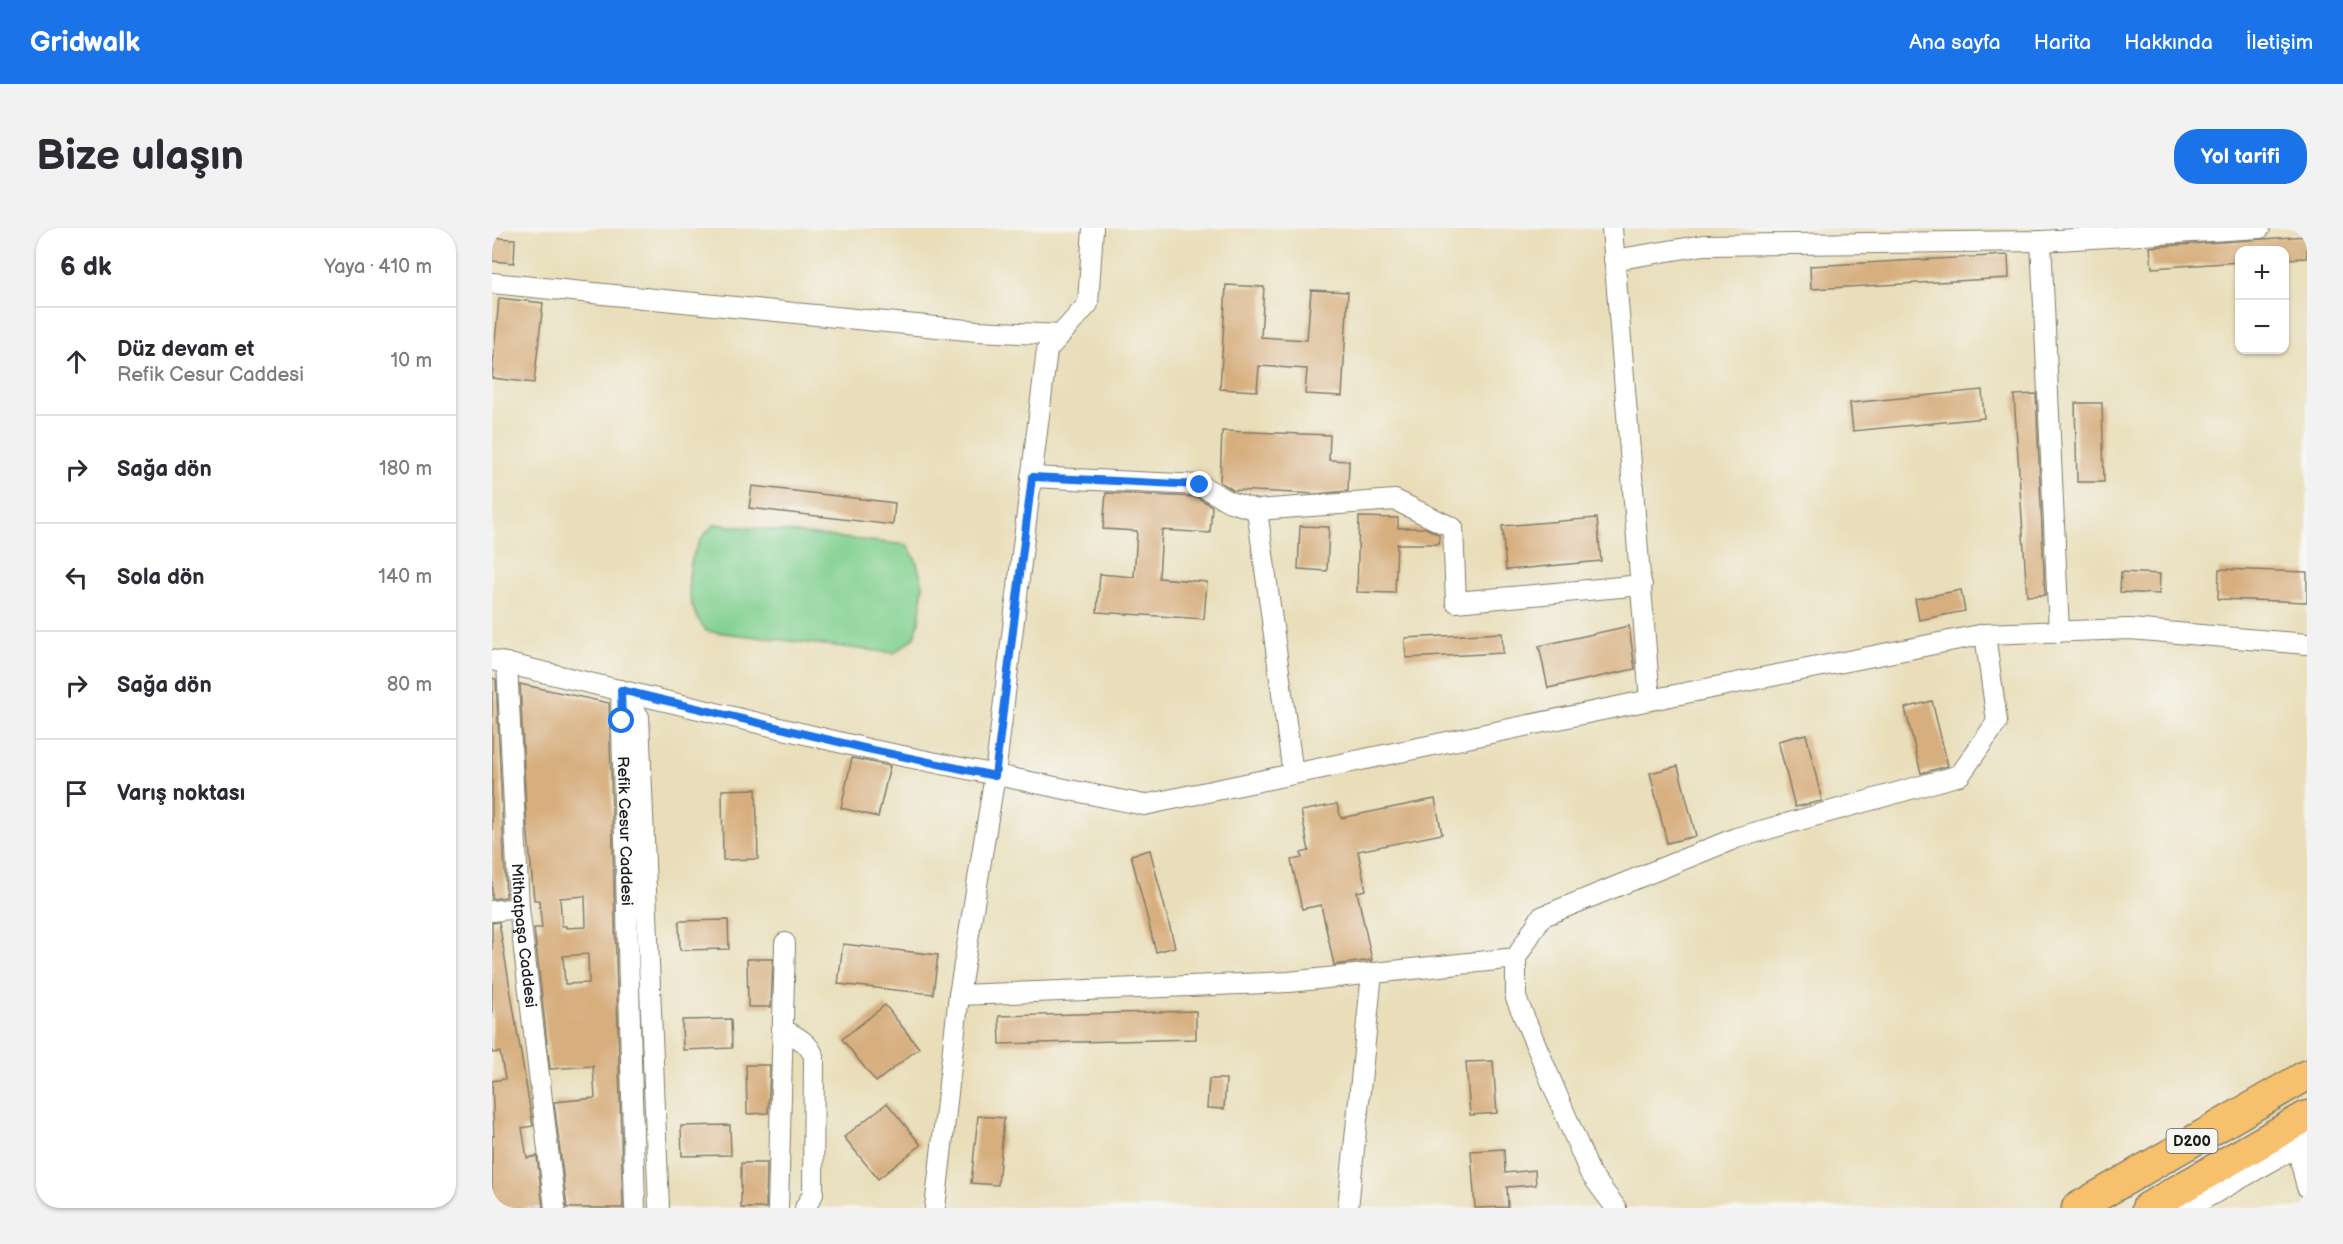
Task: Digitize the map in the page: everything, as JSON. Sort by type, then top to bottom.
[{"type":"highway","name":"D200","points":[[2077,1208],[2307,1075]]},
{"type":"highway","name":"D200","points":[[2147,1208],[2304,1129]]},
{"type":"street","points":[[936,1208],[959,995],[995,776],[1047,350],[1088,304],[1094,228]]},
{"type":"street","points":[[1612,228],[1650,700]]},
{"type":"street","points":[[1614,260],[1704,245],[2041,241],[2260,228]]},
{"type":"street","points":[[2041,241],[2059,632]]},
{"type":"street","points":[[492,283],[977,331],[1060,335]]},
{"type":"street","points":[[1032,477],[1200,485],[1230,502],[1257,510],[1395,500],[1453,528],[1456,602],[1642,585]]},
{"type":"street","points":[[1257,510],[1293,774]]},
{"type":"street","points":[[500,661],[868,749],[1144,805],[1650,700],[1985,634],[2130,629],[2307,644]]},
{"type":"street","points":[[1617,1208],[1590,1173],[1516,998],[1516,958],[1541,917],[1736,838],[1960,775],[1997,722],[1985,634]]},
{"type":"street","name":"Mithatpaşa Caddesi","points":[[500,661],[519,908],[555,1208]]},
{"type":"street","name":"Refik Cesur Caddesi","points":[[621,690],[635,1208]]},
{"type":"street","name":"Refik Cesur Caddesi","points":[[621,690],[639,717],[659,1208]]},
{"type":"street","points":[[492,911],[519,908]]},
{"type":"street","points":[[778,1208],[785,943]]},
{"type":"street","points":[[959,995],[1289,982],[1516,958]]},
{"type":"street","points":[[1348,1208],[1372,973]]},
{"type":"street","points":[[782,1029],[804,1041],[812,1049],[814,1057],[813,1194],[805,1208]]},
{"type":"street","points":[[2304,1129],[2307,1187]]},
{"type":"street","points":[[2188,1208],[2304,1129]]},
{"type":"green space","points":[[715,524],[907,545],[916,560],[923,585],[919,622],[914,638],[894,653],[706,631],[692,605],[689,576],[691,562],[697,548],[704,535]]},
{"type":"building","points":[[2307,236],[2307,258],[2289,259],[2289,246],[2235,246],[2235,262],[2152,268],[2150,247]]},
{"type":"building","points":[[492,238],[515,239],[514,263],[492,261]]},
{"type":"building","points":[[2008,255],[2009,278],[1811,289],[1810,266]]},
{"type":"building","points":[[1226,285],[1264,287],[1261,337],[1307,340],[1311,290],[1348,292],[1342,396],[1305,394],[1307,369],[1259,366],[1257,391],[1220,389]]},
{"type":"building","points":[[499,298],[543,303],[534,383],[492,378]]},
{"type":"building","points":[[1982,390],[1984,418],[1853,431],[1850,403]]},
{"type":"building","points":[[2036,394],[2045,595],[2027,596],[2014,395]]},
{"type":"building","points":[[2075,403],[2102,403],[2104,482],[2077,482]]},
{"type":"building","points":[[1222,431],[1330,435],[1329,460],[1349,461],[1348,491],[1317,494],[1233,490],[1220,482]]},
{"type":"building","points":[[752,486],[895,503],[893,525],[749,508]]},
{"type":"building","points":[[1106,493],[1197,497],[1212,506],[1210,533],[1162,530],[1159,578],[1207,582],[1204,619],[1097,612],[1100,574],[1134,577],[1137,531],[1103,529]]},
{"type":"building","points":[[1359,517],[1398,518],[1398,528],[1426,528],[1439,535],[1439,544],[1397,544],[1395,593],[1357,592]]},
{"type":"building","points":[[1597,518],[1601,561],[1506,570],[1502,526]]},
{"type":"building","points":[[1300,526],[1329,527],[1327,571],[1298,569]]},
{"type":"building","points":[[2219,569],[2307,572],[2307,602],[2218,599]]},
{"type":"building","points":[[2121,572],[2160,574],[2159,594],[2120,592]]},
{"type":"building","points":[[1961,590],[1965,611],[1919,620],[1915,599]]},
{"type":"building","points":[[1629,626],[1635,669],[1548,688],[1539,646]]},
{"type":"building","points":[[1502,633],[1503,653],[1406,658],[1405,638]]},
{"type":"building","points":[[492,678],[496,679],[506,897],[492,899]]},
{"type":"building","points":[[520,684],[609,703],[623,1208],[567,1208],[554,1102],[595,1098],[593,1066],[550,1069],[534,928],[542,928],[539,900],[534,900],[526,813]],"holes":[[[585,896],[586,927],[566,928],[562,926],[560,898]],[[588,954],[589,983],[565,984],[563,956]]]},
{"type":"building","points":[[1932,701],[1948,766],[1921,773],[1905,708]]},
{"type":"building","points":[[1806,734],[1822,801],[1795,807],[1778,741]]},
{"type":"building","points":[[852,758],[890,766],[878,817],[841,808]]},
{"type":"building","points":[[1678,766],[1696,836],[1667,843],[1650,773]]},
{"type":"building","points":[[756,789],[758,859],[723,860],[722,790]]},
{"type":"building","points":[[1435,799],[1442,834],[1358,851],[1366,890],[1357,892],[1372,960],[1334,965],[1321,905],[1302,909],[1291,860],[1302,858],[1301,853],[1309,851],[1301,811],[1337,804],[1341,818]]},
{"type":"building","points":[[1150,850],[1175,947],[1156,952],[1131,855]]},
{"type":"building","points":[[728,920],[729,949],[680,950],[679,921]]},
{"type":"building","points":[[499,922],[533,1126],[522,1128],[527,1158],[537,1156],[543,1208],[492,1208],[492,1136],[494,1136],[492,1081],[505,1079],[500,1052],[492,1053],[492,923]]},
{"type":"building","points":[[843,944],[938,955],[933,994],[838,984]]},
{"type":"building","points":[[747,959],[773,959],[771,1007],[748,1007]]},
{"type":"building","points":[[885,1005],[919,1048],[876,1082],[842,1039]]},
{"type":"building","points":[[1196,1011],[1196,1039],[1000,1044],[999,1016]]},
{"type":"building","points":[[731,1019],[732,1048],[683,1050],[682,1020]]},
{"type":"building","points":[[1493,1061],[1497,1113],[1470,1115],[1466,1062]]},
{"type":"building","points":[[746,1065],[770,1065],[768,1113],[747,1114]]},
{"type":"building","points":[[1209,1079],[1226,1079],[1224,1109],[1207,1108]]},
{"type":"building","points":[[887,1103],[921,1145],[878,1179],[844,1137]]},
{"type":"building","points":[[978,1116],[1004,1118],[998,1185],[971,1183]]},
{"type":"building","points":[[730,1125],[731,1155],[682,1156],[681,1126]]},
{"type":"building","points":[[1504,1149],[1505,1173],[1535,1170],[1536,1185],[1507,1187],[1508,1207],[1475,1208],[1471,1151]]},
{"type":"building","points":[[741,1163],[767,1163],[766,1208],[741,1208]]},
{"type":"route","points":[[622,721],[621,690],[868,749],[995,776],[1032,477],[1200,485]]}]
